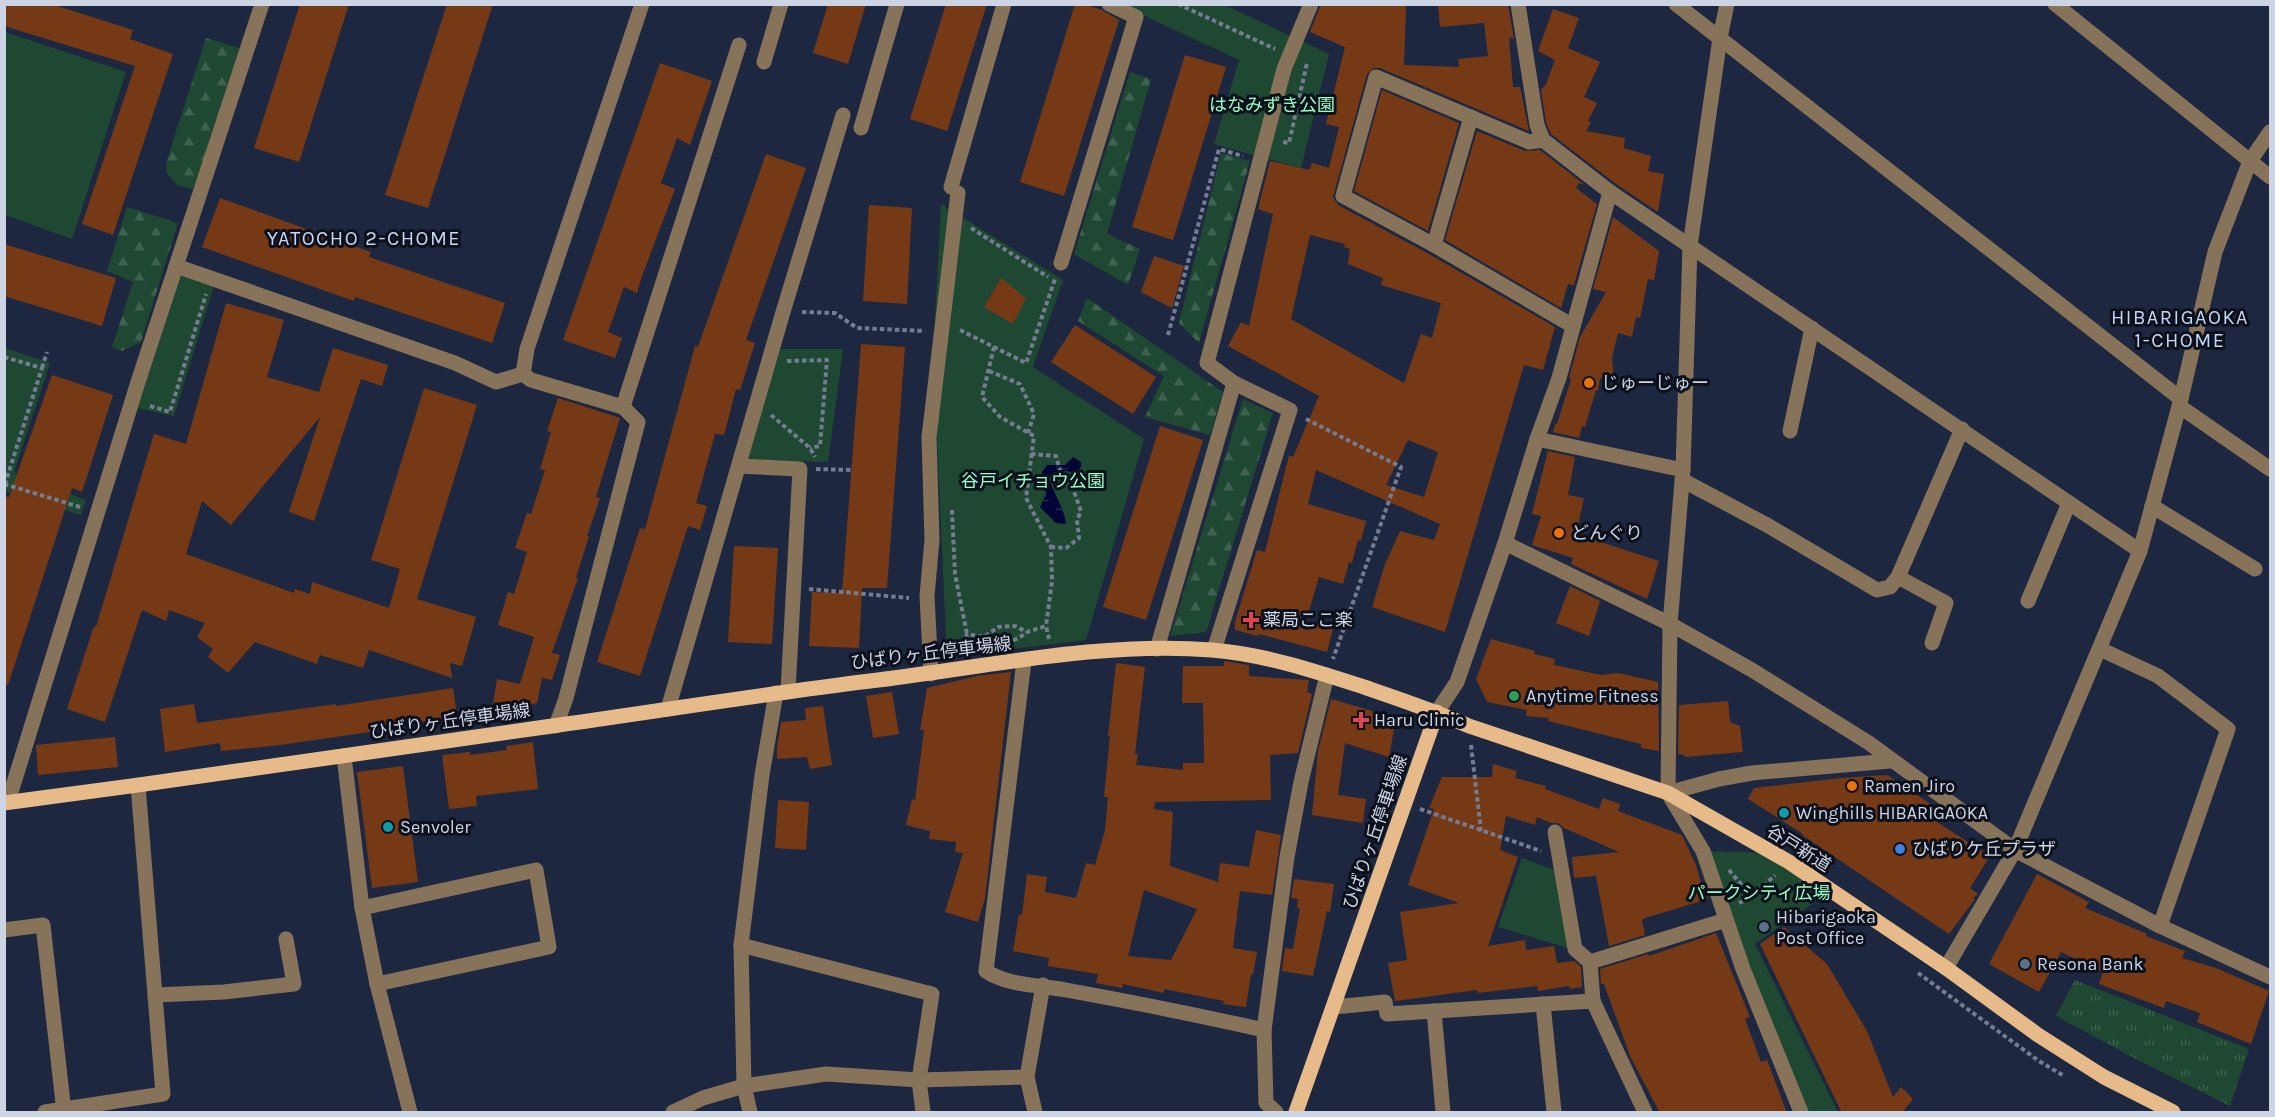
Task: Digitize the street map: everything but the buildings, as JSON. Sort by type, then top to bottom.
[{"type":"main road","name":"ひばりヶ丘停車場線","points":[[6,803],[782,692],[1104,651],[1214,650],[1279,663],[1328,675],[1437,712],[1296,1113]]},
{"type":"main road","name":"谷戸新道","points":[[1437,712],[1469,726],[1668,792],[1789,862],[1946,968],[2038,1035],[2104,1077],[2173,1113]]},
{"type":"street","points":[[6,803],[176,266],[262,4]]},
{"type":"street","points":[[523,374],[527,349],[642,4]]},
{"type":"street","points":[[764,62],[782,4]]},
{"type":"street","points":[[861,128],[897,4]]},
{"type":"street","points":[[931,674],[927,596],[932,540],[929,437],[954,190],[1004,4]]},
{"type":"street","points":[[1059,268],[1136,17],[1109,4]]},
{"type":"street","points":[[1214,650],[1290,410],[1234,383],[1207,363],[1284,69],[1311,4]]},
{"type":"street","points":[[1518,4],[1537,125],[1543,140],[1610,192],[2140,551]]},
{"type":"street","points":[[1676,4],[2180,403],[2271,469]]},
{"type":"street","points":[[1727,4],[1690,246],[1682,475],[1670,624],[1668,792],[1703,851],[1743,969],[1801,1113]]},
{"type":"street","points":[[2055,4],[2271,177]]},
{"type":"street","points":[[623,407],[739,45]]},
{"type":"street","points":[[1543,140],[1529,142],[1376,77],[1343,196],[1434,245],[1573,326]]},
{"type":"street","points":[[668,709],[783,312],[843,115]]},
{"type":"street","points":[[1434,245],[1471,117]]},
{"type":"street","points":[[1946,968],[2015,850],[2140,551],[2180,403],[2215,252],[2250,160],[2271,132]]},
{"type":"street","points":[[1437,712],[1457,682],[1505,543],[1537,439],[1559,378],[1610,192]]},
{"type":"street","points":[[176,266],[455,363],[496,382],[523,374]]},
{"type":"street","points":[[1790,431],[1812,328]]},
{"type":"street","points":[[523,374],[531,380],[623,407],[638,422],[569,687],[556,726]]},
{"type":"street","points":[[1157,649],[1234,383]]},
{"type":"street","points":[[1537,439],[1682,475],[1877,590],[1890,587],[1898,577],[1962,429]]},
{"type":"street","points":[[739,466],[800,469],[794,588],[782,692],[762,775],[741,945],[744,1086],[750,1113]]},
{"type":"street","points":[[2028,601],[2069,503]]},
{"type":"street","points":[[2152,506],[2255,569]]},
{"type":"street","points":[[1505,543],[1670,624],[1771,682],[1869,743],[2015,850],[2160,926],[2271,977]]},
{"type":"street","points":[[1898,577],[1946,603],[1932,643]]},
{"type":"street","points":[[2100,649],[2158,676],[2228,729],[2160,926]]},
{"type":"street","points":[[1024,661],[986,971],[998,979],[1043,985],[1190,1013],[1264,1030]]},
{"type":"street","points":[[1276,1113],[1266,1103],[1264,1030],[1287,857],[1301,782],[1328,675]]},
{"type":"street","points":[[344,756],[362,908],[376,984],[410,1113]]},
{"type":"street","points":[[1668,792],[1752,773],[1890,760]]},
{"type":"street","points":[[45,1113],[163,1094],[138,785]]},
{"type":"street","points":[[1556,832],[1575,949],[1590,962],[1593,1001],[1645,1113]]},
{"type":"street","points":[[362,908],[536,870],[549,947],[376,984]]},
{"type":"street","points":[[1590,962],[1726,920]]},
{"type":"street","points":[[4,930],[43,926],[63,1111]]},
{"type":"street","points":[[155,995],[224,992],[294,984],[286,939]]},
{"type":"street","points":[[741,945],[932,994],[919,1080],[922,1113]]},
{"type":"street","points":[[1035,1113],[1027,1077],[1043,985]]},
{"type":"street","points":[[1334,1007],[1385,1002],[1387,1014],[1593,1001]]},
{"type":"street","points":[[1543,1004],[1554,1113]]},
{"type":"street","points":[[1434,1011],[1443,1113]]},
{"type":"street","points":[[673,1113],[703,1098],[744,1086],[826,1074],[919,1080],[1027,1077]]},
{"type":"path","points":[[1178,4],[1290,56]]},
{"type":"path","points":[[1168,335],[1219,149],[1260,161]]},
{"type":"path","points":[[962,223],[1054,281]]},
{"type":"path","points":[[953,326],[1026,363],[1059,268]]},
{"type":"path","points":[[144,404],[170,412],[207,288],[203,287],[206,276]]},
{"type":"path","points":[[783,312],[835,313],[857,328],[929,331]]},
{"type":"path","points":[[994,347],[982,397],[999,417],[1034,436],[1026,498],[1051,547],[1052,581],[1046,626],[1052,657]]},
{"type":"path","points":[[47,352],[5,484],[98,513]]},
{"type":"path","points":[[4,357],[42,368]]},
{"type":"path","points":[[782,361],[827,360],[820,446],[810,448]]},
{"type":"path","points":[[988,371],[1020,384],[1034,414],[1028,433]]},
{"type":"path","points":[[1290,410],[1401,467],[1328,675]]},
{"type":"path","points":[[770,414],[810,448],[818,462],[818,469]]},
{"type":"path","points":[[1031,454],[1056,456],[1063,482],[1073,489],[1081,511],[1077,520],[1079,538],[1066,548],[1051,547]]},
{"type":"path","points":[[800,469],[851,470]]},
{"type":"path","points":[[951,507],[956,574],[967,634],[957,671]]},
{"type":"path","points":[[794,588],[914,598]]},
{"type":"path","points":[[984,637],[998,627],[1015,626],[1027,632]]},
{"type":"path","points":[[967,634],[999,642],[1018,639],[1027,632],[1046,626]]},
{"type":"path","points":[[1469,726],[1481,831]]},
{"type":"path","points":[[1406,803],[1560,858]]},
{"type":"path","points":[[1726,920],[1734,906],[1752,897],[1789,862]]},
{"type":"green space","name":"はなみずき公園","points":[[1121,5],[1225,5],[1329,54],[1301,168],[1214,144],[1239,60]]},
{"type":"green space","points":[[5,32],[126,72],[72,239],[5,215]]},
{"type":"green space","points":[[206,38],[242,49],[196,189],[178,186],[166,172],[167,160]]},
{"type":"green space","points":[[1130,72],[1151,79],[1107,234],[1140,249],[1128,285],[1074,254]]},
{"type":"green space","points":[[1221,153],[1250,161],[1199,343],[1179,323]]},
{"type":"green space","name":"谷戸イチョウ公園","points":[[941,204],[1063,280],[1033,367],[1144,439],[1086,640],[947,657],[933,356]]},
{"type":"green space","points":[[127,207],[178,223],[141,342],[122,351],[112,347],[133,282],[107,271]]},
{"type":"green space","points":[[180,274],[214,285],[174,416],[137,408]]},
{"type":"green space","points":[[1087,298],[1223,392],[1210,435],[1145,417],[1164,376],[1078,321]]},
{"type":"green space","points":[[5,348],[50,363],[14,472],[86,500],[81,515],[5,491]]},
{"type":"green space","points":[[778,349],[843,349],[828,462],[747,460]]},
{"type":"green space","points":[[1243,399],[1273,413],[1206,632],[1170,636]]},
{"type":"green space","name":"パークシティ広場","points":[[1703,851],[1773,853],[1830,891],[1755,944],[1838,1112],[1801,1112]]},
{"type":"green space","points":[[1522,858],[1560,872],[1571,949],[1498,927]]},
{"type":"green space","points":[[2075,980],[2249,1049],[2230,1106],[2056,1016]]},
{"type":"water","points":[[1073,457],[1081,462],[1081,467],[1076,473],[1066,471],[1052,473],[1049,478],[1066,524],[1056,523],[1040,507],[1046,494],[1042,472],[1047,465],[1065,465]]},
{"type":"place","name":"じゅーじゅー","points":[[1589,383]]},
{"type":"place","name":"どんぐり","points":[[1559,533]]},
{"type":"place","name":"薬局ここ楽","points":[[1251,620]]},
{"type":"place","name":"Anytime Fitness","points":[[1514,696]]},
{"type":"place","name":"Haru Clinic","points":[[1361,720]]},
{"type":"place","name":"Ramen Jiro","points":[[1852,786]]},
{"type":"place","name":"Winghills HIBARIGAOKA","points":[[1784,813]]},
{"type":"place","name":"Senvoler","points":[[388,827]]},
{"type":"place","name":"ひばりケ丘プラザ","points":[[1900,849]]},
{"type":"place","name":"Hibarigaoka Post Office","points":[[1764,927]]},
{"type":"place","name":"Resona Bank","points":[[2025,964]]},
{"type":"district","name":"YATOCHO 2-CHOME","points":[[364,238]]},
{"type":"district","name":"HIBARIGAOKA 1-CHOME","points":[[2180,328]]}]
